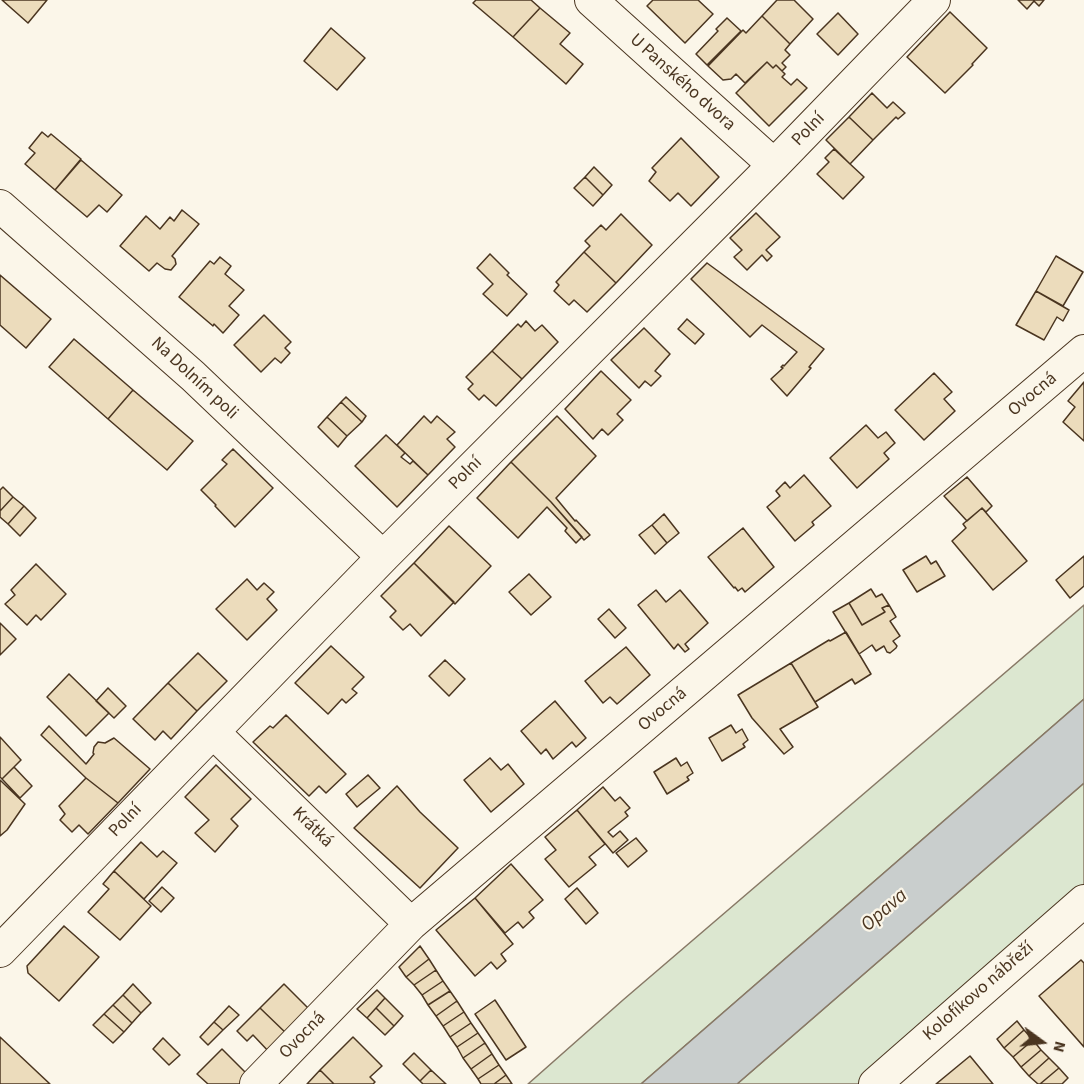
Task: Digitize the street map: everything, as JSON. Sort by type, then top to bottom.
[{"type":"street","name":"U Panského dvora","points":[[591,0],[774,165]]},
{"type":"street","name":"Polní","points":[[4,939],[213,732],[934,0]]},
{"type":"street","name":"Na Dolním poli","points":[[0,206],[193,376],[383,557]]},
{"type":"street","name":"Ovocná","points":[[256,1084],[411,924],[1084,351]]},
{"type":"street","name":"Krátká","points":[[213,732],[411,924]]},
{"type":"street","name":"Kolofíkovo nábřeží","points":[[875,1084],[1084,901]]},
{"type":"green space","points":[[1084,605],[1084,699],[641,1084],[528,1084],[623,1000]]},
{"type":"green space","points":[[1084,783],[1084,914],[890,1084],[737,1084]]},
{"type":"water","name":"Opava","points":[[1084,699],[1084,783],[737,1084],[641,1084]]},
{"type":"building","points":[[2,0],[47,0],[28,23]]},
{"type":"building","points":[[476,0],[531,0],[540,8],[513,37],[473,3]]},
{"type":"building","points":[[653,0],[698,0],[713,14],[685,43],[647,6]]},
{"type":"building","points":[[777,0],[794,0],[813,19],[790,44],[762,16]]},
{"type":"building","points":[[1018,0],[1044,0],[1039,6],[1034,1],[1027,9]]},
{"type":"building","points":[[540,8],[570,33],[560,44],[583,64],[566,84],[513,37]]},
{"type":"building","points":[[950,12],[987,48],[945,93],[907,57]]},
{"type":"building","points":[[838,13],[858,34],[838,55],[817,34]]},
{"type":"building","points":[[762,16],[790,44],[785,50],[790,55],[782,63],[786,67],[782,71],[776,65],[773,68],[767,62],[745,83],[736,74],[731,79],[723,80],[708,66],[743,30],[746,33]]},
{"type":"building","points":[[727,18],[741,31],[707,65],[696,54]]},
{"type":"building","points":[[331,28],[365,58],[337,90],[304,61]]},
{"type":"building","points":[[767,62],[773,68],[776,65],[785,74],[782,77],[791,85],[797,79],[807,88],[769,126],[736,93]]},
{"type":"building","points":[[872,93],[887,108],[893,102],[905,113],[898,119],[896,117],[873,140],[849,117]]},
{"type":"building","points":[[849,117],[873,140],[850,164],[826,140]]},
{"type":"building","points":[[42,132],[48,137],[51,134],[81,159],[55,190],[25,164],[35,153],[29,148]]},
{"type":"building","points":[[681,138],[719,177],[691,206],[678,193],[670,201],[649,181],[656,172],[652,168]]},
{"type":"building","points":[[834,149],[864,177],[843,199],[817,174],[829,162],[825,158]]},
{"type":"building","points":[[81,160],[122,195],[107,212],[99,205],[87,217],[55,190]]},
{"type":"building","points":[[594,167],[612,185],[603,195],[585,177]]},
{"type":"building","points":[[585,177],[603,195],[593,206],[574,188]]},
{"type":"building","points":[[182,210],[199,224],[172,256],[176,264],[171,270],[157,263],[149,271],[120,246],[146,216],[160,229],[170,217],[174,221]]},
{"type":"building","points":[[756,213],[780,237],[766,250],[772,256],[767,261],[762,255],[747,270],[734,257],[742,250],[730,238]]},
{"type":"building","points":[[621,214],[652,245],[616,283],[584,252],[590,246],[585,241],[601,225],[606,230]]},
{"type":"building","points":[[584,252],[616,283],[587,312],[574,300],[569,305],[554,291],[559,285],[556,282]]},
{"type":"building","points":[[490,254],[527,294],[507,316],[483,294],[493,284],[477,268]]},
{"type":"building","points":[[1056,256],[1083,272],[1063,306],[1036,291]]},
{"type":"building","points":[[220,257],[231,266],[225,274],[244,290],[229,306],[239,315],[223,333],[179,297],[210,261],[214,264]]},
{"type":"building","points":[[707,263],[824,349],[787,396],[771,379],[797,352],[762,325],[750,337],[691,279]]},
{"type":"building","points":[[0,275],[51,319],[26,348],[0,325]]},
{"type":"building","points":[[1036,291],[1069,310],[1063,321],[1057,317],[1044,340],[1016,325]]},
{"type":"building","points":[[264,315],[291,342],[285,348],[290,353],[281,363],[275,358],[261,372],[234,345]]},
{"type":"building","points":[[687,319],[704,334],[695,344],[678,329]]},
{"type":"building","points":[[526,321],[535,331],[542,325],[558,342],[522,379],[492,351],[518,324],[521,327]]},
{"type":"building","points":[[644,328],[670,354],[655,371],[661,376],[651,386],[645,381],[639,388],[611,360]]},
{"type":"building","points":[[74,339],[133,390],[108,419],[49,367]]},
{"type":"building","points":[[492,351],[522,379],[496,406],[484,395],[479,400],[468,389],[473,384],[466,377]]},
{"type":"building","points":[[601,371],[631,400],[617,414],[623,420],[608,435],[602,429],[593,439],[565,409]]},
{"type":"building","points":[[934,373],[952,392],[944,399],[955,411],[924,440],[895,410]]},
{"type":"building","points":[[1084,382],[1084,441],[1063,422],[1075,407],[1068,401]]},
{"type":"building","points":[[133,390],[193,441],[167,470],[108,419]]},
{"type":"building","points":[[346,397],[366,416],[362,422],[341,402]]},
{"type":"building","points":[[341,402],[362,422],[347,436],[327,417]]},
{"type":"building","points":[[424,416],[431,423],[437,416],[455,432],[447,439],[455,447],[428,475],[397,445]]},
{"type":"building","points":[[557,416],[596,456],[556,498],[590,535],[584,540],[551,502],[511,462]]},
{"type":"building","points":[[327,417],[347,436],[338,447],[318,427]]},
{"type":"building","points":[[866,425],[878,438],[886,432],[895,443],[884,453],[889,459],[857,488],[830,458]]},
{"type":"building","points":[[386,435],[405,453],[401,457],[410,464],[413,461],[428,475],[397,507],[355,466]]},
{"type":"building","points":[[233,449],[273,488],[235,527],[201,490],[227,464],[222,460]]},
{"type":"building","points":[[511,462],[582,537],[576,543],[565,531],[567,528],[547,507],[518,538],[477,498]]},
{"type":"building","points":[[804,475],[831,506],[795,541],[767,507],[780,496],[776,491],[785,482],[790,488]]},
{"type":"building","points":[[967,477],[992,506],[986,512],[982,508],[967,521],[944,496]]},
{"type":"building","points":[[3,487],[13,497],[0,511],[0,490]]},
{"type":"building","points":[[13,497],[24,506],[8,524],[0,517],[0,511]]},
{"type":"building","points":[[24,506],[36,518],[20,536],[8,524]]},
{"type":"building","points":[[982,508],[1027,561],[993,590],[952,541],[966,528],[963,524]]},
{"type":"building","points":[[664,514],[679,533],[667,543],[652,525]]},
{"type":"building","points":[[652,525],[667,543],[655,554],[639,535]]},
{"type":"building","points":[[449,526],[491,566],[455,604],[414,563]]},
{"type":"building","points":[[743,528],[774,567],[745,592],[742,588],[738,591],[734,588],[708,557]]},
{"type":"building","points":[[926,556],[931,564],[936,561],[945,576],[917,592],[903,570]]},
{"type":"building","points":[[1084,556],[1084,586],[1070,598],[1056,580]]},
{"type":"building","points":[[414,563],[454,602],[421,636],[410,624],[403,630],[390,617],[396,611],[381,596]]},
{"type":"building","points":[[36,564],[66,594],[41,620],[36,615],[27,625],[5,604],[15,595],[11,590]]},
{"type":"building","points":[[529,574],[551,597],[531,615],[509,592]]},
{"type":"building","points":[[247,579],[257,590],[264,583],[274,592],[267,599],[277,610],[247,640],[216,609]]},
{"type":"building","points":[[871,589],[876,597],[882,594],[889,605],[882,608],[885,612],[862,625],[849,603]]},
{"type":"building","points":[[656,590],[666,602],[680,590],[708,623],[685,644],[689,649],[685,652],[678,644],[674,649],[638,605]]},
{"type":"building","points":[[849,603],[862,625],[885,612],[882,608],[889,605],[896,617],[890,621],[900,636],[893,641],[896,648],[890,653],[884,646],[876,651],[872,645],[859,654],[833,612]]},
{"type":"building","points":[[609,609],[626,628],[615,638],[598,619]]},
{"type":"building","points":[[0,623],[16,639],[0,655]]},
{"type":"building","points":[[846,632],[871,674],[855,684],[852,679],[815,702],[791,663]]},
{"type":"building","points":[[331,646],[364,677],[352,689],[357,693],[346,703],[342,699],[328,714],[295,683]]},
{"type":"building","points":[[626,647],[650,675],[617,704],[610,697],[603,703],[585,681]]},
{"type":"building","points":[[198,653],[227,681],[197,711],[168,683]]},
{"type":"building","points":[[445,660],[465,679],[449,696],[429,676]]},
{"type":"building","points":[[791,663],[818,707],[780,729],[793,747],[784,754],[752,718],[738,695]]},
{"type":"building","points":[[69,674],[109,713],[86,736],[47,697]]},
{"type":"building","points":[[168,683],[197,711],[171,739],[163,731],[155,740],[133,719]]},
{"type":"building","points":[[108,688],[126,706],[114,718],[96,701]]},
{"type":"building","points":[[555,701],[586,738],[576,747],[572,742],[553,759],[546,749],[541,754],[521,731]]},
{"type":"building","points":[[286,715],[346,774],[326,793],[319,786],[309,796],[253,742],[270,726],[273,728]]},
{"type":"building","points":[[731,725],[736,733],[742,729],[748,740],[743,744],[745,747],[722,761],[709,738]]},
{"type":"building","points":[[49,726],[86,764],[94,754],[94,747],[98,742],[105,743],[114,738],[150,769],[118,803],[86,778],[41,735]]},
{"type":"building","points":[[0,737],[21,760],[2,779],[0,777]]},
{"type":"building","points":[[490,758],[501,770],[508,764],[524,784],[491,812],[464,780]]},
{"type":"building","points":[[676,758],[681,766],[687,762],[693,773],[687,777],[689,780],[667,794],[654,772]]},
{"type":"building","points":[[216,765],[251,799],[231,819],[238,826],[215,852],[195,833],[209,820],[185,797]]},
{"type":"building","points":[[14,767],[32,786],[20,798],[2,779]]},
{"type":"building","points":[[368,775],[380,788],[357,807],[346,794]]},
{"type":"building","points":[[86,778],[118,803],[88,834],[79,825],[72,832],[60,820],[65,814],[59,806]]},
{"type":"building","points":[[0,780],[25,804],[7,830],[0,836]]},
{"type":"building","points":[[397,786],[420,812],[458,848],[420,888],[354,828]]},
{"type":"building","points":[[603,787],[615,801],[620,797],[630,808],[625,812],[628,816],[608,832],[613,837],[620,831],[628,840],[613,853],[577,810]]},
{"type":"building","points":[[577,810],[605,844],[589,857],[596,865],[569,887],[545,859],[556,850],[545,837]]},
{"type":"building","points":[[636,838],[647,851],[628,867],[616,853]]},
{"type":"building","points":[[141,842],[157,857],[163,851],[177,863],[144,899],[114,871]]},
{"type":"building","points":[[511,864],[543,900],[529,912],[534,918],[523,928],[518,922],[505,933],[475,898]]},
{"type":"building","points":[[114,871],[151,906],[120,940],[88,912],[109,889],[103,884]]},
{"type":"building","points":[[162,887],[174,898],[161,912],[149,901]]},
{"type":"building","points":[[577,888],[598,913],[586,924],[565,899]]},
{"type":"building","points":[[475,898],[513,944],[501,954],[506,961],[497,969],[491,962],[475,976],[436,930]]},
{"type":"building","points":[[64,926],[99,957],[59,1001],[28,973],[27,966]]},
{"type":"building","points":[[420,946],[429,959],[406,977],[399,967]]},
{"type":"building","points":[[429,959],[436,970],[414,985],[406,977]]},
{"type":"building","points":[[1081,960],[1084,963],[1084,1047],[1039,996]]},
{"type":"building","points":[[436,970],[443,981],[422,995],[414,985]]},
{"type":"building","points":[[443,981],[450,991],[428,1005],[422,995]]},
{"type":"building","points":[[133,984],[151,1003],[141,1013],[123,995]]},
{"type":"building","points":[[284,984],[313,1013],[289,1036],[260,1008]]},
{"type":"building","points":[[377,990],[385,998],[367,1018],[357,1009]]},
{"type":"building","points":[[450,991],[457,1001],[436,1016],[428,1005]]},
{"type":"building","points":[[123,995],[141,1013],[132,1023],[113,1005]]},
{"type":"building","points":[[385,998],[403,1016],[394,1026],[376,1008]]},
{"type":"building","points":[[495,1000],[526,1047],[506,1060],[475,1014]]},
{"type":"building","points":[[457,1001],[464,1012],[443,1026],[436,1016]]},
{"type":"building","points":[[113,1005],[132,1023],[124,1032],[104,1014]]},
{"type":"building","points":[[229,1006],[239,1015],[223,1030],[214,1022]]},
{"type":"building","points":[[260,1008],[289,1036],[271,1054],[253,1035],[247,1041],[237,1031]]},
{"type":"building","points":[[376,1008],[394,1026],[385,1035],[367,1018]]},
{"type":"building","points":[[464,1012],[471,1023],[450,1037],[443,1026]]},
{"type":"building","points":[[104,1014],[124,1032],[113,1043],[93,1025]]},
{"type":"building","points":[[1017,1021],[1024,1030],[1004,1048],[997,1039]]},
{"type":"building","points":[[214,1022],[223,1030],[208,1045],[200,1037]]},
{"type":"building","points":[[471,1023],[478,1033],[457,1047],[450,1037]]},
{"type":"building","points":[[1024,1030],[1033,1040],[1013,1057],[1004,1048]]},
{"type":"building","points":[[478,1033],[485,1043],[463,1058],[457,1047]]},
{"type":"building","points":[[0,1037],[50,1084],[0,1084]]},
{"type":"building","points":[[353,1037],[382,1066],[370,1077],[375,1082],[373,1084],[334,1084],[320,1070]]},
{"type":"building","points":[[163,1038],[180,1055],[169,1065],[153,1049]]},
{"type":"building","points":[[1033,1040],[1041,1050],[1021,1067],[1013,1057]]},
{"type":"building","points":[[485,1043],[492,1054],[471,1069],[463,1058]]},
{"type":"building","points":[[222,1049],[249,1076],[241,1084],[208,1084],[197,1074]]},
{"type":"building","points":[[1041,1050],[1049,1058],[1029,1076],[1021,1067]]},
{"type":"building","points":[[414,1053],[431,1070],[420,1081],[403,1064]]},
{"type":"building","points":[[492,1054],[499,1065],[478,1079],[471,1069]]},
{"type":"building","points":[[970,1056],[993,1084],[936,1084]]},
{"type":"building","points":[[1049,1058],[1059,1068],[1038,1084],[1029,1076]]},
{"type":"building","points":[[499,1065],[506,1075],[494,1084],[481,1084],[478,1079]]},
{"type":"building","points":[[1059,1068],[1068,1078],[1062,1084],[1040,1084]]},
{"type":"building","points":[[320,1070],[334,1084],[307,1084]]},
{"type":"building","points":[[431,1070],[446,1084],[423,1084],[420,1081]]},
{"type":"building","points":[[506,1075],[512,1084],[494,1084]]}]
